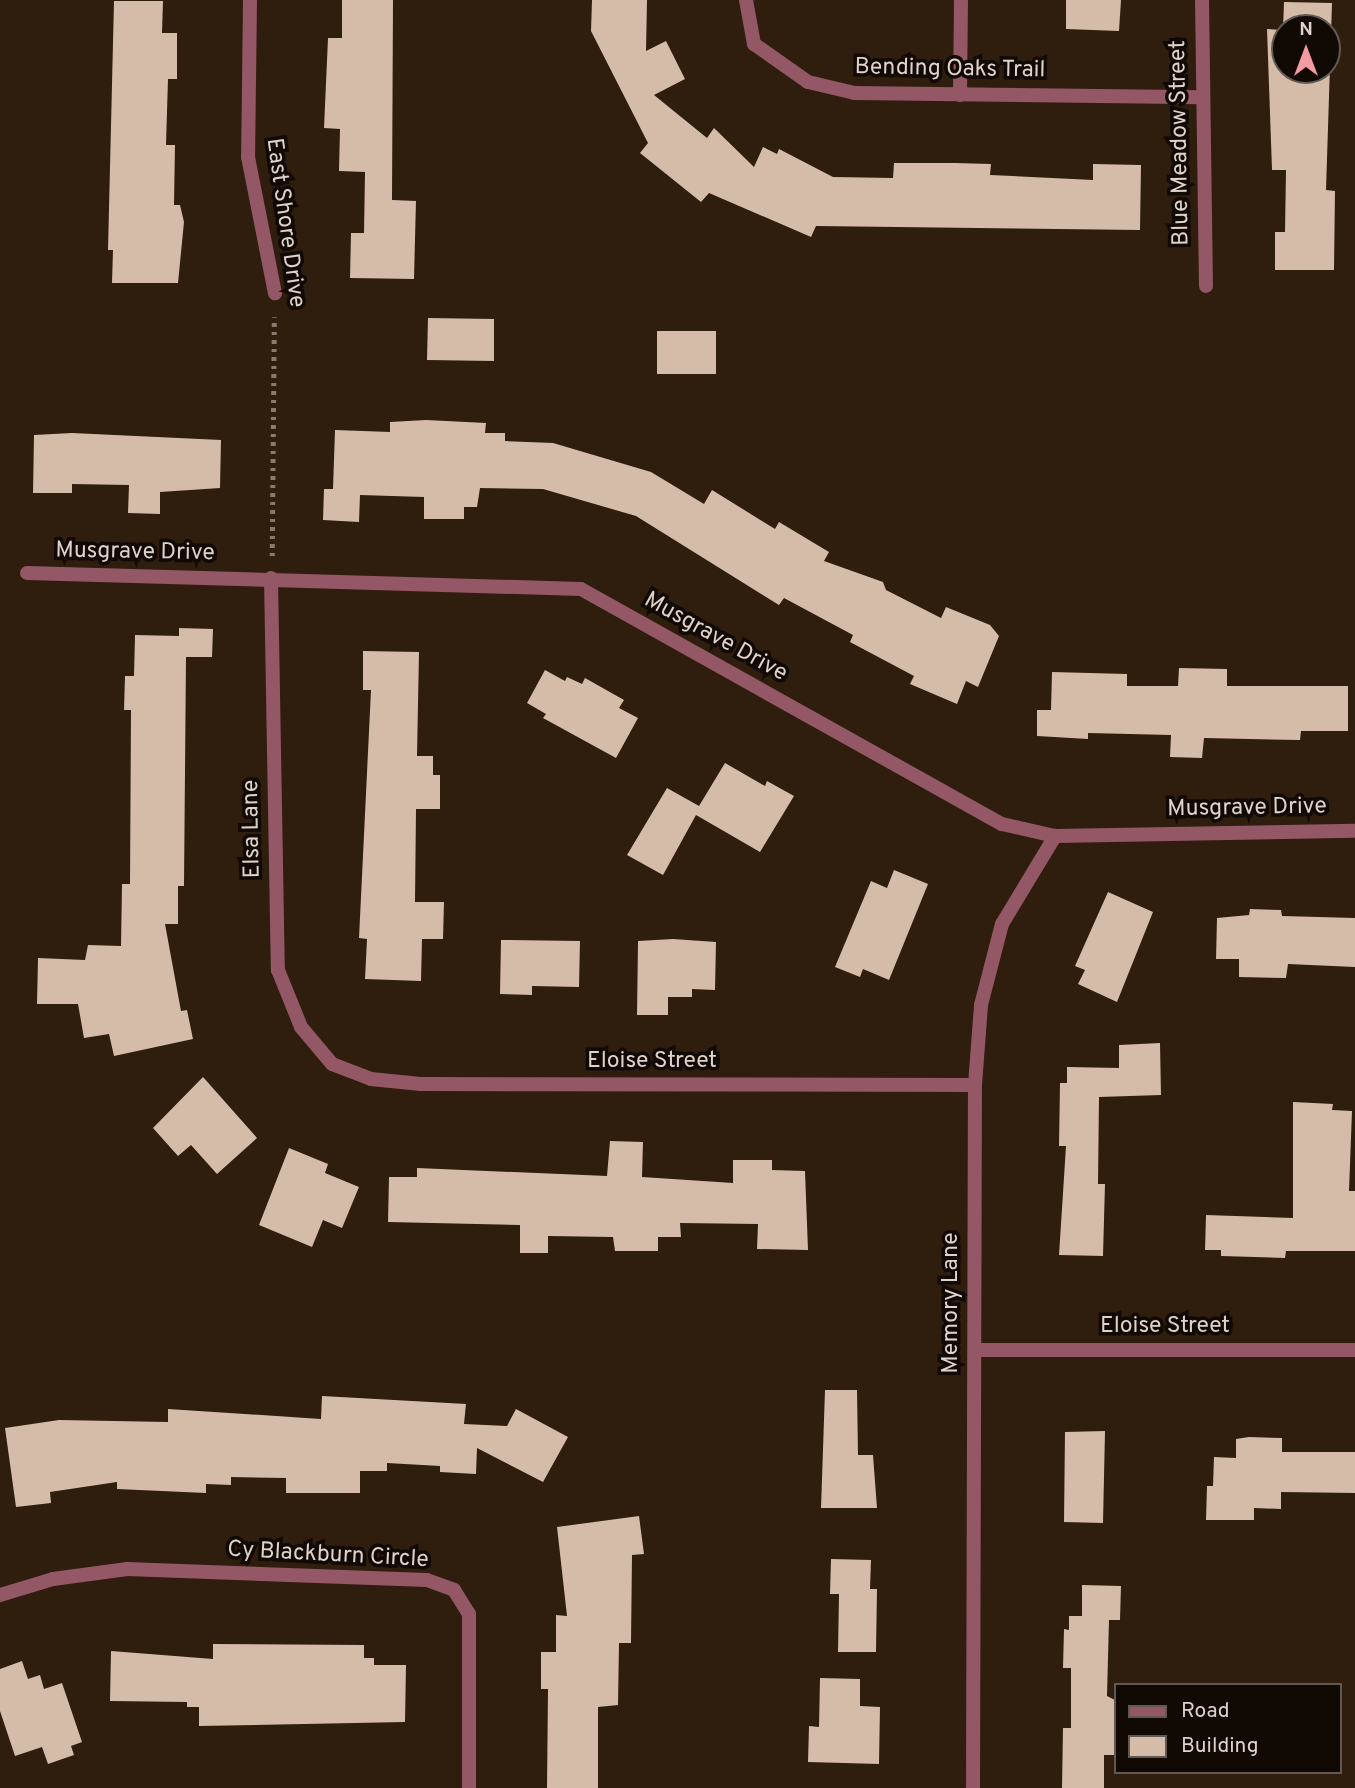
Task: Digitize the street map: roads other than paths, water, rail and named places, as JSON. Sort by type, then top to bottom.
[{"type":"street","name":"East Shore Drive","points":[[250,0],[248,157],[275,293]]},
{"type":"street","name":"Bending Oaks Trail","points":[[746,0],[754,44],[808,82],[855,93],[1202,97]]},
{"type":"street","points":[[960,94],[961,0]]},
{"type":"street","name":"Blue Meadow Street","points":[[1202,0],[1206,286]]},
{"type":"street","name":"Musgrave Drive","points":[[27,573],[271,578],[581,590],[1002,824],[1055,836],[1355,831]]},
{"type":"street","name":"Elsa Lane","points":[[271,578],[278,970],[301,1027],[332,1064]]},
{"type":"street","name":"Memory Lane","points":[[973,1788],[975,1085],[981,1005],[1002,924],[1055,836]]},
{"type":"street","name":"Eloise Street","points":[[332,1064],[371,1079],[421,1084],[975,1085]]},
{"type":"street","name":"Eloise Street","points":[[975,1350],[1355,1350]]},
{"type":"street","name":"Cy Blackburn Circle","points":[[0,1595],[53,1579],[127,1569],[427,1580],[454,1590],[469,1614],[469,1788]]}]
